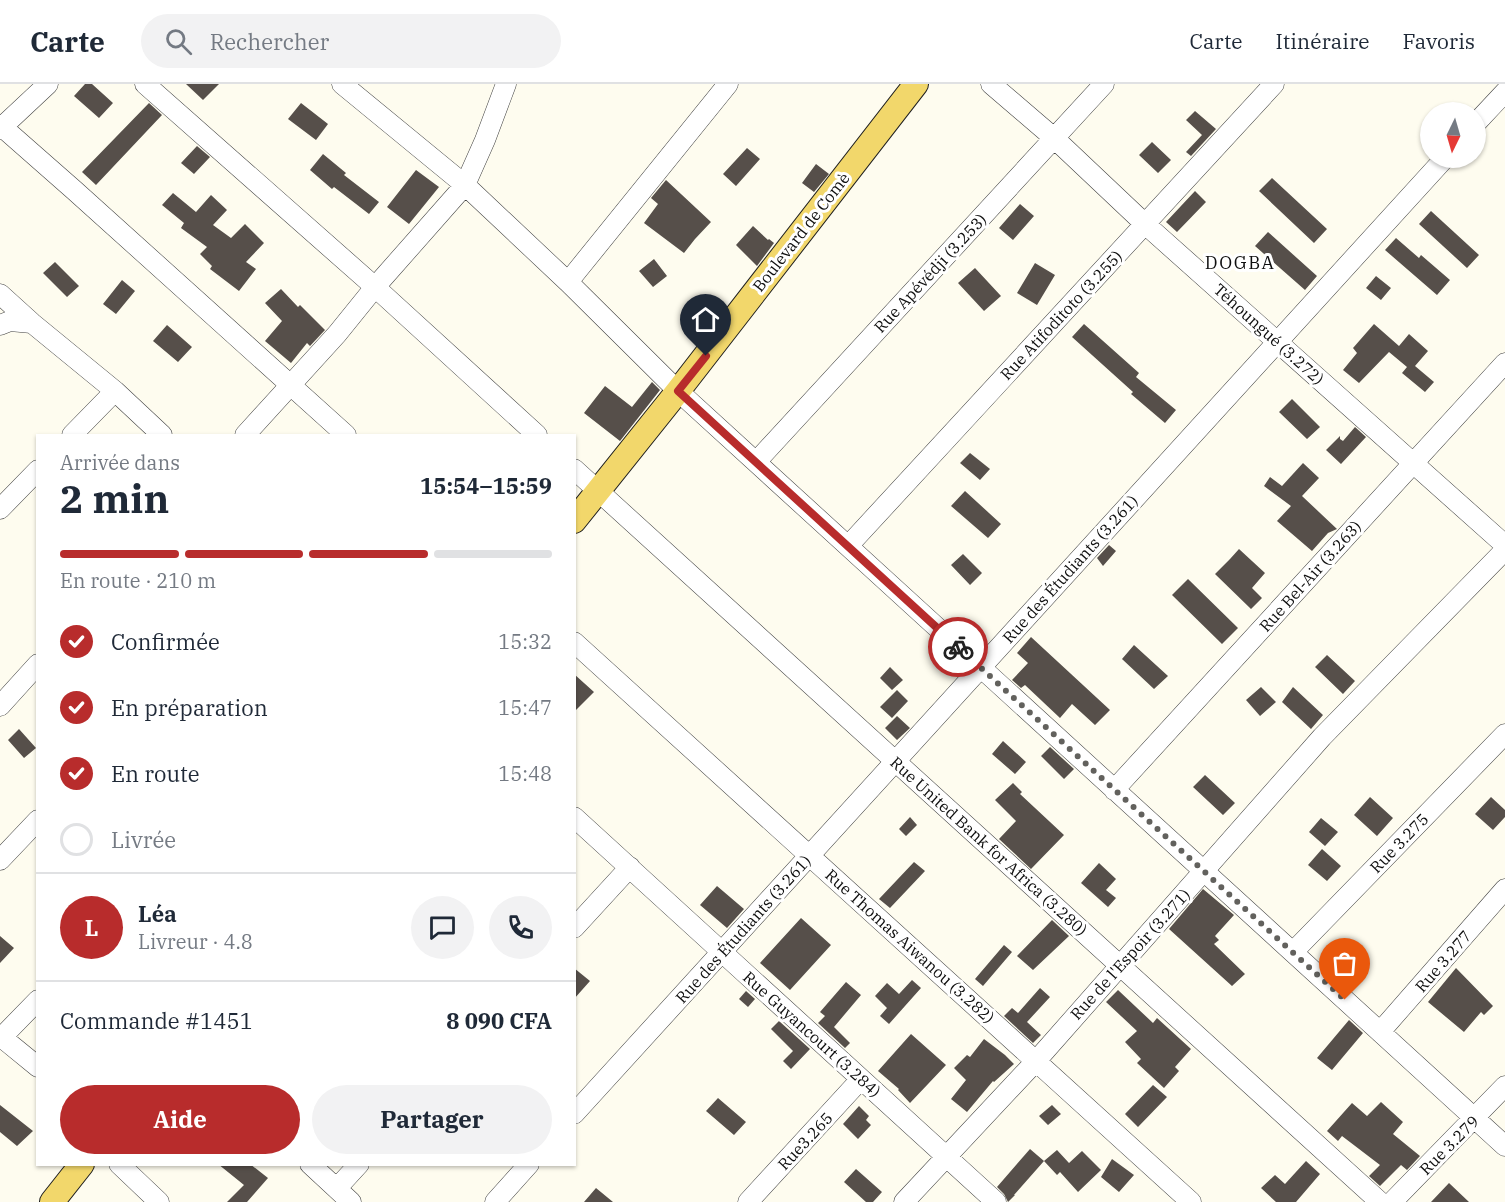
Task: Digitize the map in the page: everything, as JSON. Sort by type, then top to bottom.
[{"type":"main road","name":"Boulevard de Comè","points":[[576,518],[678,391],[913,85]]},
{"type":"main road","points":[[52,1202],[79,1166]]},
{"type":"street","points":[[48,84],[1,127],[345,434]]},
{"type":"street","points":[[145,84],[536,434]]},
{"type":"street","points":[[342,84],[465,185],[568,282],[678,391],[1505,1146]]},
{"type":"street","points":[[246,434],[337,334],[465,185],[506,84]]},
{"type":"street","points":[[568,282],[728,84]]},
{"type":"street","name":"Téhoungué (3.272)","points":[[991,84],[1054,138],[1145,224],[1505,545]]},
{"type":"street","name":"Rue Apévédji (3.253)","points":[[756,462],[1104,84]]},
{"type":"street","name":"Rue Atifoditoto (3.255)","points":[[848,546],[1274,84]]},
{"type":"street","points":[[1486,112],[1505,92]]},
{"type":"street","name":"Rue des Étudiants (3.261)","points":[[576,1112],[1436,168]]},
{"type":"street","points":[[0,294],[115,391],[161,434]]},
{"type":"street","points":[[0,325],[10,321],[32,323]]},
{"type":"street","name":"Rue Bel-Air (3.263)","points":[[1114,790],[1505,363]]},
{"type":"street","points":[[73,434],[115,391]]},
{"type":"street","points":[[0,509],[36,472]]},
{"type":"street","name":"Rue United Bank for Africa (3.280)","points":[[576,472],[1380,1202]]},
{"type":"street","name":"Rue de l'Espoir (3.271)","points":[[904,1202],[1036,1061],[1322,736],[1505,550]]},
{"type":"street","name":"Rue Thomas Aiwanou (3.282)","points":[[576,644],[1191,1202]]},
{"type":"street","points":[[0,706],[36,666]]},
{"type":"street","name":"Rue 3.275","points":[[1293,952],[1505,734]]},
{"type":"street","name":"Rue Guyancourt (3.284)","points":[[576,819],[996,1202]]},
{"type":"street","points":[[0,860],[36,822]]},
{"type":"street","points":[[576,926],[630,867]]},
{"type":"street","name":"Rue 3.277","points":[[1380,1032],[1505,889]]},
{"type":"street","points":[[36,1002],[1,1037],[36,1065]]},
{"type":"street","name":"Rue3.265","points":[[748,1202],[861,1079]]},
{"type":"street","name":"Rue 3.279","points":[[1392,1202],[1505,1086]]},
{"type":"street","points":[[120,1166],[159,1202]]},
{"type":"street","points":[[312,1166],[351,1202]]},
{"type":"street","points":[[337,1188],[357,1166]]},
{"type":"street","points":[[495,1202],[527,1166]]},
{"type":"building","points":[[85,84],[92,84],[113,103],[99,118],[74,96]]},
{"type":"building","points":[[186,84],[219,84],[203,100]]},
{"type":"building","points":[[149,103],[162,115],[96,185],[82,172]]},
{"type":"building","points":[[301,103],[328,124],[316,140],[288,119]]},
{"type":"building","points":[[1195,111],[1216,129],[1191,156],[1186,152],[1202,135],[1186,120]]},
{"type":"building","points":[[1152,142],[1171,160],[1158,173],[1139,155]]},
{"type":"building","points":[[197,146],[210,157],[194,174],[181,163]]},
{"type":"building","points":[[747,148],[760,159],[736,186],[723,174]]},
{"type":"building","points":[[323,154],[346,173],[344,175],[379,202],[369,214],[334,187],[332,189],[310,170]]},
{"type":"building","points":[[816,164],[829,174],[814,192],[802,183]]},
{"type":"building","points":[[416,170],[439,187],[409,224],[387,207]]},
{"type":"building","points":[[1272,178],[1327,229],[1314,243],[1259,191]]},
{"type":"building","points":[[666,180],[711,222],[684,253],[644,223],[658,204],[651,198]]},
{"type":"building","points":[[1195,191],[1206,202],[1177,232],[1166,222]]},
{"type":"building","points":[[173,193],[196,212],[211,195],[227,210],[213,225],[231,238],[245,224],[264,243],[246,262],[256,269],[239,291],[210,269],[212,266],[200,254],[207,247],[181,228],[184,223],[162,205]]},
{"type":"building","points":[[1020,204],[1034,216],[1013,240],[999,228]]},
{"type":"building","points":[[1431,211],[1479,255],[1467,268],[1419,224]]},
{"type":"building","points":[[753,226],[774,243],[757,266],[736,245]]},
{"type":"building","points":[[1268,232],[1317,276],[1305,290],[1255,246]]},
{"type":"building","points":[[1396,238],[1419,258],[1421,255],[1450,280],[1437,295],[1385,250]]},
{"type":"building","points":[[654,259],[667,276],[653,287],[639,271]]},
{"type":"building","points":[[55,262],[79,286],[67,297],[43,273]]},
{"type":"building","points":[[1035,263],[1055,275],[1037,305],[1017,293]]},
{"type":"building","points":[[975,268],[1001,296],[984,311],[958,283]]},
{"type":"building","points":[[1376,276],[1391,288],[1381,300],[1366,288]]},
{"type":"building","points":[[122,280],[135,291],[116,314],[103,304]]},
{"type":"building","points":[[281,289],[325,330],[310,346],[307,343],[291,363],[265,341],[282,321],[265,303]]},
{"type":"building","points":[[1084,324],[1139,373],[1136,377],[1176,410],[1165,423],[1072,337]]},
{"type":"building","points":[[1374,324],[1399,346],[1409,334],[1428,351],[1415,366],[1434,382],[1425,392],[1402,373],[1407,367],[1389,352],[1359,383],[1343,370],[1357,353],[1353,348]]},
{"type":"building","points":[[167,325],[192,347],[178,362],[153,341]]},
{"type":"building","points":[[652,382],[660,390],[620,441],[584,413],[605,386],[632,407]]},
{"type":"building","points":[[1292,399],[1320,427],[1307,439],[1279,412]]},
{"type":"building","points":[[1355,427],[1366,437],[1341,464],[1326,450],[1340,436],[1343,441]]},
{"type":"building","points":[[970,453],[990,469],[980,480],[960,463]]},
{"type":"building","points":[[1303,463],[1319,478],[1302,496],[1337,529],[1328,533],[1312,551],[1277,521],[1291,506],[1264,486],[1270,477],[1282,486]]},
{"type":"building","points":[[965,491],[1001,524],[988,538],[951,506]]},
{"type":"building","points":[[1109,545],[1116,551],[1103,566],[1097,558]]},
{"type":"building","points":[[1239,549],[1265,573],[1252,588],[1262,598],[1251,609],[1215,574]]},
{"type":"building","points":[[963,554],[982,573],[970,585],[951,565]]},
{"type":"building","points":[[1188,579],[1238,628],[1222,644],[1172,595]]},
{"type":"building","points":[[963,622],[987,643],[980,651],[957,629]]},
{"type":"building","points":[[1031,637],[1110,710],[1095,725],[1072,704],[1060,718],[1025,685],[1021,688],[1012,680],[1028,663],[1017,653]]},
{"type":"building","points":[[1134,645],[1168,676],[1154,689],[1122,659]]},
{"type":"building","points":[[1327,655],[1355,681],[1343,694],[1315,667]]},
{"type":"building","points":[[890,667],[903,680],[892,690],[880,678]]},
{"type":"building","points":[[576,676],[594,692],[576,710]]},
{"type":"building","points":[[1261,687],[1276,702],[1260,716],[1246,700]]},
{"type":"building","points":[[1293,687],[1323,715],[1311,729],[1282,702]]},
{"type":"building","points":[[897,690],[908,701],[892,718],[880,707]]},
{"type":"building","points":[[897,716],[910,728],[897,740],[885,728]]},
{"type":"building","points":[[19,729],[36,748],[24,758],[8,740]]},
{"type":"building","points":[[1003,741],[1026,762],[1015,774],[992,754]]},
{"type":"building","points":[[1050,747],[1074,769],[1064,779],[1041,756]]},
{"type":"building","points":[[1205,775],[1235,803],[1223,815],[1193,787]]},
{"type":"building","points":[[1013,783],[1022,792],[1020,794],[1064,835],[1031,869],[999,839],[1016,821],[995,800]]},
{"type":"building","points":[[1370,797],[1393,818],[1377,836],[1354,815]]},
{"type":"building","points":[[1491,797],[1505,810],[1505,817],[1493,830],[1475,814]]},
{"type":"building","points":[[910,817],[917,825],[906,836],[899,829]]},
{"type":"building","points":[[1321,818],[1338,832],[1325,846],[1309,832]]},
{"type":"building","points":[[1322,849],[1341,866],[1327,881],[1308,865]]},
{"type":"building","points":[[914,862],[925,871],[890,908],[879,899]]},
{"type":"building","points":[[1099,863],[1116,879],[1106,890],[1116,898],[1108,907],[1081,883]]},
{"type":"building","points":[[717,886],[744,909],[727,928],[700,905]]},
{"type":"building","points":[[1203,889],[1234,915],[1215,936],[1219,940],[1214,944],[1245,974],[1232,986],[1169,929]]},
{"type":"building","points":[[801,918],[831,945],[790,990],[760,963]]},
{"type":"building","points":[[1052,920],[1069,936],[1033,970],[1017,956]]},
{"type":"building","points":[[0,936],[14,948],[0,963]]},
{"type":"building","points":[[1004,945],[1012,952],[983,986],[975,979]]},
{"type":"building","points":[[1456,968],[1493,1006],[1484,1015],[1481,1012],[1464,1032],[1428,1002]]},
{"type":"building","points":[[576,970],[590,981],[576,997]]},
{"type":"building","points":[[912,980],[921,988],[889,1024],[880,1016],[887,1008],[875,996],[887,983],[899,994]]},
{"type":"building","points":[[846,982],[861,995],[834,1027],[850,1043],[845,1048],[818,1023],[825,1016],[820,1012]]},
{"type":"building","points":[[1040,988],[1050,997],[1027,1022],[1041,1035],[1033,1043],[1004,1016],[1012,1008],[1018,1013]]},
{"type":"building","points":[[1118,990],[1153,1023],[1157,1018],[1191,1049],[1175,1067],[1179,1071],[1164,1088],[1137,1063],[1141,1059],[1125,1042],[1137,1031],[1106,1002]]},
{"type":"building","points":[[746,991],[755,999],[748,1007],[739,999]]},
{"type":"building","points":[[1349,1020],[1363,1033],[1332,1070],[1317,1058]]},
{"type":"building","points":[[779,1021],[810,1049],[791,1069],[783,1061],[793,1051],[771,1029]]},
{"type":"building","points":[[911,1034],[946,1065],[910,1103],[899,1089],[878,1071]]},
{"type":"building","points":[[984,1039],[1014,1064],[993,1081],[967,1112],[951,1099],[966,1080],[954,1068],[967,1055],[970,1057]]},
{"type":"building","points":[[1153,1085],[1167,1097],[1138,1127],[1125,1114]]},
{"type":"building","points":[[718,1098],[746,1122],[734,1135],[706,1111]]},
{"type":"building","points":[[1381,1102],[1403,1122],[1393,1134],[1420,1156],[1407,1170],[1401,1165],[1380,1186],[1369,1176],[1380,1165],[1342,1136],[1338,1141],[1327,1131],[1352,1103],[1367,1116]]},
{"type":"building","points":[[0,1105],[33,1131],[17,1146],[0,1132]]},
{"type":"building","points":[[1052,1105],[1061,1114],[1048,1125],[1039,1116]]},
{"type":"building","points":[[859,1106],[869,1116],[866,1120],[871,1125],[858,1139],[843,1124]]},
{"type":"building","points":[[1030,1149],[1044,1161],[1008,1202],[997,1187]]},
{"type":"building","points":[[1057,1150],[1069,1163],[1082,1151],[1101,1170],[1078,1192],[1060,1172],[1057,1175],[1044,1161]]},
{"type":"building","points":[[1112,1159],[1134,1175],[1119,1192],[1101,1177]]},
{"type":"building","points":[[1306,1161],[1320,1174],[1296,1202],[1276,1202],[1261,1188],[1275,1175],[1285,1184]]},
{"type":"building","points":[[220,1166],[253,1166],[268,1178],[247,1202],[227,1202],[244,1185]]},
{"type":"building","points":[[856,1169],[882,1192],[873,1202],[866,1202],[844,1182]]},
{"type":"building","points":[[1449,1183],[1469,1202],[1431,1202]]},
{"type":"building","points":[[596,1188],[613,1202],[584,1202]]},
{"type":"way so far","points":[[958,647],[1345,1000]]},
{"type":"district","name":"DOGBA","points":[[1240,262]]},
{"type":"route","points":[[706,356],[678,391],[958,647]]}]
